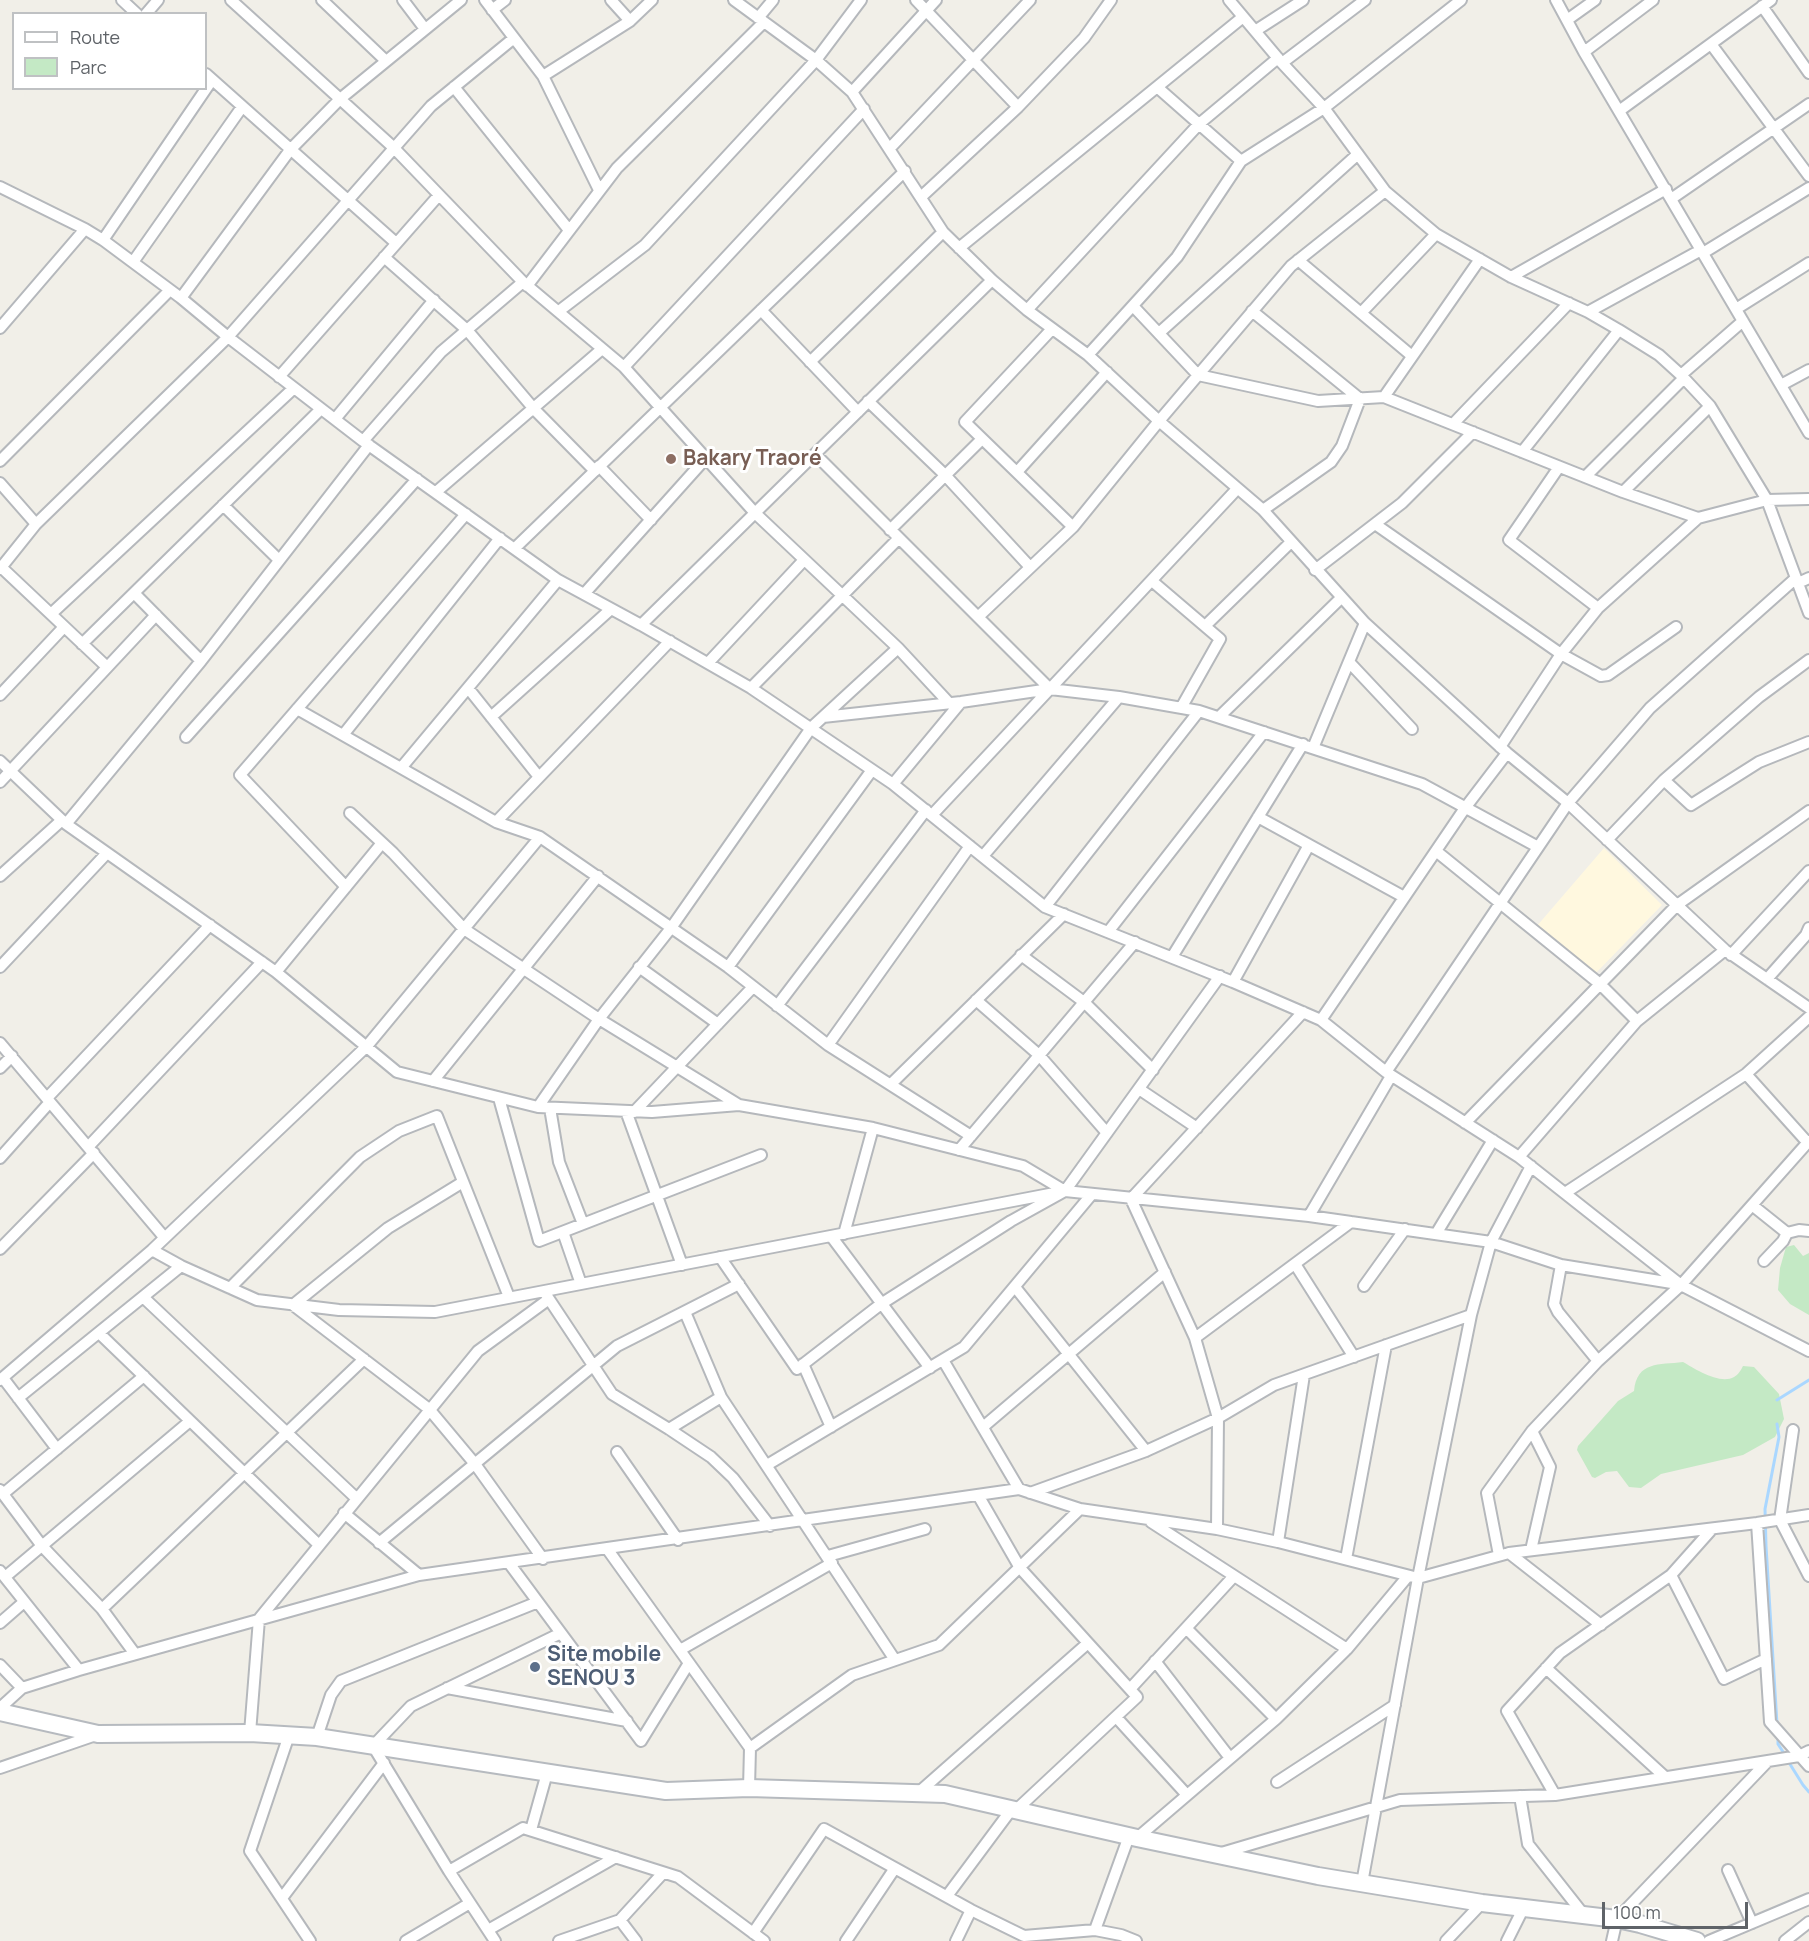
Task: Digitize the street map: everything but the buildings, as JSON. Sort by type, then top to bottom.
[{"type":"street","points":[[122,0],[135,12]]},
{"type":"street","points":[[148,12],[158,0]]},
{"type":"street","points":[[231,0],[393,147],[525,284],[624,367],[754,513],[898,648],[950,703]]},
{"type":"street","points":[[322,0],[386,61]]},
{"type":"street","points":[[403,0],[426,29]]},
{"type":"street","points":[[181,298],[290,150],[340,99],[461,0]]},
{"type":"street","points":[[484,0],[543,76],[600,190]]},
{"type":"street","points":[[492,10],[505,0]]},
{"type":"street","points":[[611,0],[630,21]]},
{"type":"street","points":[[543,76],[630,21],[651,0]]},
{"type":"street","points":[[734,0],[816,60],[852,92],[943,231],[992,280],[1027,310],[1088,355],[1159,421],[1263,510],[1290,543],[1365,623],[1504,750],[1568,804],[1728,953],[1809,1008]]},
{"type":"street","points":[[0,876],[64,822],[201,661],[366,443],[441,351],[525,284],[616,168],[761,20],[773,0]]},
{"type":"street","points":[[559,311],[645,245],[816,60],[861,0]]},
{"type":"street","points":[[916,0],[1018,107]]},
{"type":"street","points":[[852,92],[936,0]]},
{"type":"street","points":[[890,148],[1030,0]]},
{"type":"street","points":[[921,197],[1018,107],[1084,38],[1111,0]]},
{"type":"street","points":[[1229,0],[1280,61],[1324,108],[1385,191],[1436,234],[1511,277],[1588,312],[1659,355],[1682,376],[1710,406],[1767,500],[1809,613]]},
{"type":"street","points":[[1255,31],[1303,0]]},
{"type":"street","points":[[1027,310],[1199,124],[1280,61],[1365,0]]},
{"type":"street","points":[[1556,0],[1584,52],[1809,433]]},
{"type":"street","points":[[1567,20],[1595,0]]},
{"type":"street","points":[[1584,52],[1653,0]]},
{"type":"street","points":[[1088,355],[1177,257],[1241,161],[1324,108],[1457,1]]},
{"type":"street","points":[[1619,111],[1766,3],[1786,43],[1809,73]]},
{"type":"street","points":[[959,249],[1243,17]]},
{"type":"street","points":[[107,668],[0,568],[36,524],[228,337],[431,106],[514,38]]},
{"type":"street","points":[[1711,44],[1808,174]]},
{"type":"street","points":[[209,77],[396,243]]},
{"type":"street","points":[[454,87],[569,230]]},
{"type":"street","points":[[1158,87],[1241,161]]},
{"type":"street","points":[[102,240],[200,90]]},
{"type":"street","points":[[1671,199],[1809,104]]},
{"type":"street","points":[[133,262],[242,107]]},
{"type":"street","points":[[624,367],[864,109]]},
{"type":"street","points":[[1159,333],[1358,154]]},
{"type":"street","points":[[515,548],[905,171]]},
{"type":"street","points":[[0,188],[85,229],[102,240],[181,298],[366,443],[558,580],[751,688],[893,784],[1045,907],[1220,976],[1321,1020],[1388,1074],[1519,1157],[1681,1284],[1809,1351]]},
{"type":"street","points":[[1588,312],[1702,252],[1809,188]]},
{"type":"street","points":[[1511,277],[1665,189]]},
{"type":"street","points":[[978,617],[1073,527],[1159,421],[1298,260],[1385,191]]},
{"type":"street","points":[[279,377],[439,195]]},
{"type":"street","points":[[0,328],[85,229]]},
{"type":"street","points":[[810,362],[943,231]]},
{"type":"street","points":[[1361,313],[1436,234]]},
{"type":"street","points":[[384,257],[467,330],[534,409],[651,520]]},
{"type":"street","points":[[1384,397],[1480,259]]},
{"type":"street","points":[[1298,260],[1412,356]]},
{"type":"street","points":[[1736,309],[1809,263]]},
{"type":"street","points":[[641,625],[992,280]]},
{"type":"street","points":[[0,461],[170,290]]},
{"type":"street","points":[[335,419],[434,300]]},
{"type":"street","points":[[1453,424],[1569,303]]},
{"type":"street","points":[[1133,306],[1198,375],[1318,401],[1384,397],[1623,492],[1698,518]]},
{"type":"street","points":[[761,310],[858,412]]},
{"type":"street","points":[[1252,311],[1360,399]]},
{"type":"street","points":[[1585,477],[1682,376],[1743,321]]},
{"type":"street","points":[[1053,329],[965,422],[1073,527]]},
{"type":"street","points":[[1522,452],[1619,330]]},
{"type":"street","points":[[436,492],[602,349]]},
{"type":"street","points":[[1781,385],[1809,370]]},
{"type":"street","points":[[1017,472],[1107,372]]},
{"type":"street","points":[[51,614],[294,388]]},
{"type":"street","points":[[1263,510],[1331,462],[1342,446],[1360,399]]},
{"type":"street","points":[[868,401],[945,475],[1030,567]]},
{"type":"street","points":[[1623,492],[1710,406]]},
{"type":"street","points":[[82,644],[321,408]]},
{"type":"street","points":[[1315,570],[1402,503],[1473,432]]},
{"type":"street","points":[[890,530],[982,438]]},
{"type":"street","points":[[815,454],[1050,689]]},
{"type":"street","points":[[584,594],[706,458]]},
{"type":"street","points":[[1560,466],[1509,540],[1598,608]]},
{"type":"street","points":[[186,737],[417,479]]},
{"type":"street","points":[[0,483],[36,524]]},
{"type":"street","points":[[777,1006],[929,813],[1050,689],[1238,489]]},
{"type":"street","points":[[1321,1020],[1504,750],[1561,654],[1598,608],[1698,518],[1767,500],[1809,499]]},
{"type":"street","points":[[222,505],[279,560]]},
{"type":"street","points":[[346,887],[240,775],[466,514]]},
{"type":"street","points":[[1375,524],[1561,654],[1601,675],[1608,675],[1676,627]]},
{"type":"street","points":[[343,735],[500,538]]},
{"type":"street","points":[[751,688],[899,538]]},
{"type":"street","points":[[1205,626],[1290,543]]},
{"type":"street","points":[[708,663],[804,560]]},
{"type":"street","points":[[1309,1216],[1388,1074],[1568,804],[1650,708],[1797,581],[1809,578]]},
{"type":"street","points":[[401,768],[558,580]]},
{"type":"street","points":[[1152,580],[1220,639],[1181,708]]},
{"type":"street","points":[[134,593],[201,661]]},
{"type":"street","points":[[1219,717],[1341,598]]},
{"type":"street","points":[[491,717],[611,609]]},
{"type":"street","points":[[0,782],[156,615]]},
{"type":"street","points":[[1172,957],[1258,817],[1308,746],[1349,662],[1365,623]]},
{"type":"street","points":[[0,695],[64,627]]},
{"type":"street","points":[[496,822],[670,641]]},
{"type":"street","points":[[538,1107],[599,1019],[671,928],[811,728],[898,648]]},
{"type":"street","points":[[1607,840],[1664,780],[1759,697],[1809,660]]},
{"type":"street","points":[[1349,662],[1412,729]]},
{"type":"street","points":[[468,688],[539,777]]},
{"type":"street","points":[[824,717],[961,702],[1050,689],[1119,697],[1199,711],[1422,784],[1538,847]]},
{"type":"street","points":[[983,856],[1119,697]]},
{"type":"street","points":[[893,784],[961,702]]},
{"type":"street","points":[[297,709],[496,822],[540,837],[728,967],[828,1045],[971,1136]]},
{"type":"street","points":[[1045,907],[1199,711]]},
{"type":"street","points":[[1108,932],[1264,732]]},
{"type":"street","points":[[1664,780],[1690,805],[1759,762],[1809,742]]},
{"type":"street","points":[[0,761],[64,822],[276,972],[397,1072],[538,1107],[652,1112],[739,1105],[873,1128],[1023,1166],[1065,1191]]},
{"type":"street","points":[[728,967],[872,770]]},
{"type":"street","points":[[1465,1123],[1677,906],[1809,811]]},
{"type":"street","points":[[350,813],[464,929],[599,1019],[739,1105]]},
{"type":"street","points":[[1258,817],[1404,897]]},
{"type":"street","points":[[57,1449],[2,1379],[152,1250],[367,1046],[540,837]]},
{"type":"street","points":[[276,972],[382,843]]},
{"type":"street","points":[[1233,982],[1309,845]]},
{"type":"street","points":[[828,1045],[970,846]]},
{"type":"street","points":[[1436,851],[1600,984],[1637,1021]]},
{"type":"street","points":[[0,967],[107,853]]},
{"type":"street","points":[[1519,1157],[1637,1021],[1728,953],[1809,871]]},
{"type":"street","points":[[433,1081],[598,876]]},
{"type":"street","points":[[891,1084],[1064,914]]},
{"type":"street","points":[[0,1158],[49,1100],[210,925]]},
{"type":"street","points":[[1767,980],[1806,935],[1809,928]]},
{"type":"street","points":[[959,1150],[1135,942]]},
{"type":"street","points":[[1022,956],[1084,1002],[1153,1070]]},
{"type":"street","points":[[0,1249],[262,962]]},
{"type":"street","points":[[639,968],[718,1024]]},
{"type":"street","points":[[720,1257],[797,1369],[881,1304],[1011,1221],[1065,1191],[1220,976]]},
{"type":"street","points":[[630,1111],[678,1066],[753,987]]},
{"type":"street","points":[[976,1000],[1040,1055],[1107,1133]]},
{"type":"street","points":[[1131,1199],[1303,1012]]},
{"type":"street","points":[[1564,1193],[1746,1074],[1809,1017]]},
{"type":"street","points":[[0,1043],[164,1237]]},
{"type":"street","points":[[0,1068],[12,1056]]},
{"type":"street","points":[[1601,1625],[1504,1554],[1487,1493],[1532,1431],[1598,1361],[1681,1284],[1808,1142],[1746,1074]]},
{"type":"street","points":[[1139,1089],[1197,1128]]},
{"type":"street","points":[[499,1098],[539,1241],[761,1155]]},
{"type":"street","points":[[550,1108],[559,1162],[584,1224]]},
{"type":"street","points":[[630,1111],[682,1264]]},
{"type":"street","points":[[230,1288],[360,1157],[399,1131],[438,1116],[509,1298]]},
{"type":"street","points":[[844,1234],[873,1128]]},
{"type":"street","points":[[1437,1234],[1493,1140]]},
{"type":"street","points":[[1362,1883],[1395,1705],[1413,1577],[1471,1315],[1491,1242],[1531,1166]]},
{"type":"street","points":[[293,1305],[388,1228],[463,1182]]},
{"type":"street","points":[[152,1250],[181,1266],[257,1300],[339,1310],[435,1312],[509,1298],[546,1295],[581,1284],[1065,1191],[1309,1216],[1405,1229],[1491,1242],[1561,1265],[1681,1284]]},
{"type":"street","points":[[767,1465],[964,1347],[1092,1194]]},
{"type":"street","points":[[1131,1199],[1195,1338],[1218,1418],[1217,1529]]},
{"type":"street","points":[[1752,1205],[1786,1233]]},
{"type":"street","points":[[1195,1338],[1351,1222]]},
{"type":"street","points":[[1364,1286],[1405,1229]]},
{"type":"street","points":[[1786,1233],[1799,1230],[1809,1232]]},
{"type":"street","points":[[563,1232],[581,1284]]},
{"type":"street","points":[[1764,1261],[1783,1241],[1786,1233]]},
{"type":"street","points":[[831,1236],[930,1368]]},
{"type":"street","points":[[1295,1264],[1354,1357]]},
{"type":"street","points":[[1561,1265],[1554,1304],[1598,1361]]},
{"type":"street","points":[[18,1398],[181,1266]]},
{"type":"street","points":[[982,1427],[1165,1272]]},
{"type":"street","points":[[380,1543],[617,1346],[739,1284]]},
{"type":"street","points":[[1015,1287],[1146,1451]]},
{"type":"street","points":[[546,1295],[612,1394],[669,1428],[711,1457],[733,1478],[770,1526]]},
{"type":"street","points":[[250,1733],[258,1619],[478,1351],[546,1295]]},
{"type":"street","points":[[143,1297],[356,1498]]},
{"type":"street","points":[[293,1305],[429,1409],[475,1464],[543,1558]]},
{"type":"street","points":[[685,1312],[721,1397],[895,1660]]},
{"type":"street","points":[[0,1710],[22,1688],[419,1575],[608,1550],[978,1495],[1024,1491],[1146,1451],[1218,1418],[1274,1385],[1471,1315]]},
{"type":"street","points":[[99,1333],[319,1545]]},
{"type":"street","points":[[1346,1560],[1386,1345]]},
{"type":"street","points":[[102,1608],[364,1359]]},
{"type":"street","points":[[943,1360],[982,1427],[1024,1491],[1080,1509],[1217,1529],[1278,1542],[1413,1577],[1504,1554],[1809,1515]]},
{"type":"street","points":[[803,1364],[831,1427]]},
{"type":"street","points":[[1278,1542],[1304,1375]]},
{"type":"street","points":[[135,1654],[102,1608],[42,1546],[2,1492],[144,1376]]},
{"type":"street","points":[[669,1428],[721,1397]]},
{"type":"street","points":[[79,1670],[2,1574],[42,1546],[190,1421]]},
{"type":"street","points":[[1793,1430],[1780,1520],[1809,1576]]},
{"type":"street","points":[[1531,1550],[1550,1467],[1532,1431]]},
{"type":"street","points":[[617,1452],[678,1539]]},
{"type":"street","points":[[947,1896],[1013,1810],[1137,1697],[1020,1568],[978,1495]]},
{"type":"street","points":[[750,1748],[852,1675],[939,1645],[1080,1509]]},
{"type":"street","points":[[344,1513],[419,1575]]},
{"type":"street","points":[[1146,1519],[1347,1649]]},
{"type":"street","points":[[1757,1523],[1770,1722],[1804,1753],[1809,1766]]},
{"type":"street","points":[[680,1650],[830,1560],[925,1529]]},
{"type":"street","points":[[1555,1795],[1507,1711],[1560,1653],[1671,1575],[1712,1529]]},
{"type":"street","points":[[608,1550],[750,1748],[749,1788]]},
{"type":"street","points":[[509,1563],[641,1741],[689,1664]]},
{"type":"street","points":[[1671,1575],[1724,1679],[1766,1659]]},
{"type":"street","points":[[1130,1689],[1234,1576]]},
{"type":"street","points":[[1095,1930],[1133,1837],[1187,1796],[1276,1719],[1347,1649],[1413,1577]]},
{"type":"street","points":[[0,1623],[24,1602]]},
{"type":"street","points":[[317,1737],[330,1695],[341,1681],[538,1602]]},
{"type":"street","points":[[1186,1628],[1276,1719]]},
{"type":"street","points":[[373,1746],[411,1706],[561,1633]]},
{"type":"street","points":[[918,1793],[1088,1643]]},
{"type":"street","points":[[1155,1661],[1230,1758]]},
{"type":"street","points":[[0,1665],[22,1688]]},
{"type":"street","points":[[1546,1668],[1665,1777]]},
{"type":"street","points":[[447,1688],[627,1721]]},
{"type":"street","points":[[1277,1782],[1395,1705]]},
{"type":"street","points":[[0,1710],[98,1734],[250,1733],[317,1737],[666,1791],[749,1788],[945,1794],[1215,1855],[1482,1903],[1617,1919],[1697,1941]]},
{"type":"street","points":[[1116,1717],[1187,1796]]},
{"type":"street","points":[[0,1768],[98,1734]]},
{"type":"street","points":[[289,1736],[250,1851],[310,1941]]},
{"type":"street","points":[[373,1746],[449,1871],[495,1941]]},
{"type":"street","points":[[1215,1855],[1400,1800],[1555,1795],[1768,1761],[1804,1753]]},
{"type":"street","points":[[1612,1941],[1617,1919],[1768,1761]]},
{"type":"street","points":[[282,1898],[384,1763]]},
{"type":"street","points":[[531,1830],[547,1773]]},
{"type":"street","points":[[1520,1796],[1528,1844],[1584,1915]]},
{"type":"street","points":[[449,1871],[523,1828],[678,1878],[764,1941]]},
{"type":"street","points":[[753,1933],[824,1829],[971,1910],[1024,1936],[1095,1930],[1117,1938],[1136,1941]]},
{"type":"street","points":[[488,1930],[616,1857]]},
{"type":"street","points":[[846,1941],[895,1868]]},
{"type":"street","points":[[1728,1870],[1752,1923]]},
{"type":"street","points":[[564,1940],[620,1920],[663,1873]]},
{"type":"street","points":[[1709,1941],[1809,1899]]},
{"type":"street","points":[[406,1941],[471,1903]]},
{"type":"street","points":[[1446,1941],[1482,1903]]},
{"type":"street","points":[[1507,1941],[1524,1907]]},
{"type":"street","points":[[956,1941],[971,1910]]},
{"type":"street","points":[[620,1920],[636,1941]]},
{"type":"street","points":[[1785,1941],[1809,1922]]},
{"type":"shaded area","points":[[1604,848],[1662,905],[1594,975],[1536,927]]},
{"type":"green space","points":[[1794,1245],[1803,1256],[1809,1253],[1809,1315],[1790,1304],[1778,1290],[1780,1268],[1786,1247]]},
{"type":"green space","points":[[1683,1362],[1708,1375],[1722,1379],[1735,1376],[1743,1366],[1754,1367],[1779,1394],[1784,1419],[1775,1437],[1743,1455],[1661,1474],[1641,1488],[1629,1487],[1617,1471],[1592,1477],[1577,1450],[1578,1446],[1618,1401],[1634,1391],[1636,1381],[1644,1369]]},
{"type":"waterway","points":[[1777,1400],[1809,1380]]},
{"type":"waterway","points":[[1777,1424],[1779,1437],[1765,1509],[1777,1724]]},
{"type":"waterway","points":[[1778,1737],[1778,1744],[1785,1755]]},
{"type":"waterway","points":[[1788,1761],[1809,1792]]},
{"type":"place","name":"Bakary Traoré","points":[[671,459]]},
{"type":"place","name":"Site mobile SENOU 3","points":[[535,1667]]}]
